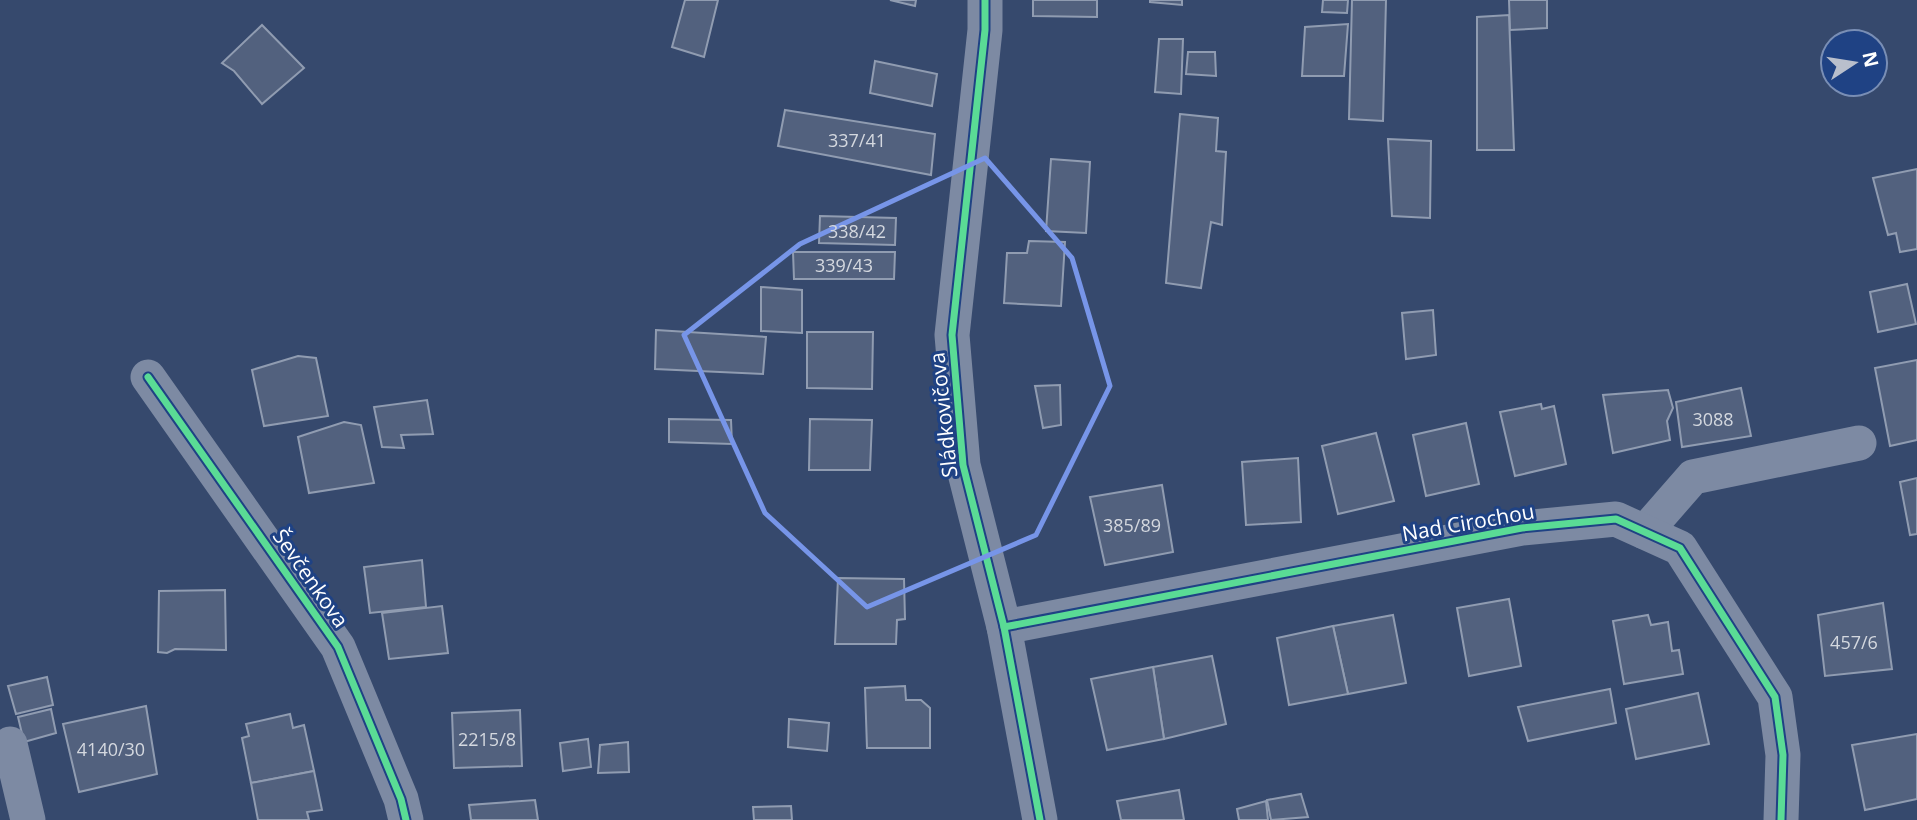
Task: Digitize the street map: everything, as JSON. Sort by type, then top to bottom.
[{"type":"street","name":"Sládkovičova","points":[[985,0],[985,30],[952,335],[963,465],[1004,627],[1040,820]]},
{"type":"street","name":"Ševčenkova","points":[[148,377],[338,648],[401,799],[406,820]]},
{"type":"street","points":[[1644,532],[1693,477],[1859,443]]},
{"type":"street","name":"Nad Cirochou","points":[[1004,627],[1522,528],[1616,519],[1680,548],[1775,697],[1783,755],[1781,820]]},
{"type":"street","points":[[10,744],[29,820]]},
{"type":"highlighted area","points":[[985,158],[1072,258],[1110,386],[1036,535],[867,607],[765,513],[684,335],[800,244]]},
{"type":"building","points":[[685,0],[718,0],[704,57],[672,47]]},
{"type":"building","points":[[890,0],[916,0],[915,6]]},
{"type":"building","points":[[1033,0],[1097,0],[1097,17],[1033,16]]},
{"type":"building","points":[[1182,0],[1182,5],[1150,2]]},
{"type":"building","points":[[1323,0],[1348,0],[1347,13],[1322,12]]},
{"type":"building","points":[[1352,0],[1386,0],[1383,121],[1349,119]]},
{"type":"building","points":[[1509,0],[1547,0],[1547,28],[1510,30]]},
{"type":"building","points":[[1509,15],[1514,150],[1477,150],[1477,17]]},
{"type":"building","points":[[1348,24],[1344,76],[1302,76],[1305,27]]},
{"type":"building","points":[[262,25],[304,68],[262,104],[234,71],[222,63]]},
{"type":"building","points":[[1159,39],[1183,39],[1181,94],[1155,92]]},
{"type":"building","points":[[1188,52],[1215,52],[1216,76],[1186,74]]},
{"type":"building","points":[[875,61],[937,74],[932,106],[870,93]]},
{"type":"building","points":[[785,110],[935,134],[931,175],[778,146]]},
{"type":"building","points":[[1180,114],[1218,118],[1216,151],[1226,152],[1222,225],[1211,222],[1201,288],[1166,283]]},
{"type":"building","points":[[1388,139],[1431,141],[1430,218],[1392,216]]},
{"type":"building","points":[[1051,159],[1090,162],[1086,233],[1046,231]]},
{"type":"building","points":[[1917,169],[1917,249],[1900,252],[1896,233],[1888,235],[1873,178]]},
{"type":"building","points":[[820,216],[896,218],[895,245],[819,243]]},
{"type":"building","points":[[1029,241],[1065,242],[1061,306],[1004,303],[1007,253],[1027,253]]},
{"type":"building","points":[[793,252],[895,252],[894,279],[794,279]]},
{"type":"building","points":[[1907,284],[1916,324],[1878,332],[1870,292]]},
{"type":"building","points":[[761,287],[802,290],[802,333],[761,331]]},
{"type":"building","points":[[1433,310],[1436,355],[1406,359],[1402,313]]},
{"type":"building","points":[[656,330],[766,337],[763,374],[655,369]]},
{"type":"building","points":[[807,332],[873,332],[872,389],[807,388]]},
{"type":"building","points":[[298,356],[316,358],[328,416],[264,426],[252,370]]},
{"type":"building","points":[[1917,360],[1917,440],[1890,446],[1875,368]]},
{"type":"building","points":[[1060,385],[1061,425],[1043,428],[1035,386]]},
{"type":"building","points":[[1741,388],[1751,436],[1682,447],[1676,402]]},
{"type":"building","points":[[1668,390],[1673,408],[1667,421],[1670,440],[1613,453],[1603,395]]},
{"type":"building","points":[[427,400],[433,434],[401,435],[404,448],[382,447],[374,407]]},
{"type":"building","points":[[1541,404],[1542,409],[1554,406],[1566,464],[1515,476],[1500,412]]},
{"type":"building","points":[[669,419],[731,420],[732,444],[669,442]]},
{"type":"building","points":[[810,419],[872,420],[870,470],[809,470]]},
{"type":"building","points":[[344,422],[361,425],[374,483],[309,493],[298,437]]},
{"type":"building","points":[[1466,423],[1479,484],[1426,496],[1413,435]]},
{"type":"building","points":[[1376,433],[1394,501],[1338,514],[1322,446]]},
{"type":"building","points":[[1298,458],[1301,522],[1246,525],[1242,462]]},
{"type":"building","points":[[1917,478],[1917,534],[1910,535],[1900,482]]},
{"type":"building","points":[[1162,485],[1173,552],[1105,565],[1090,497]]},
{"type":"building","points":[[422,560],[426,607],[370,613],[364,567]]},
{"type":"building","points":[[838,578],[904,579],[905,619],[897,620],[896,644],[835,644]]},
{"type":"building","points":[[225,590],[226,650],[175,649],[167,653],[158,652],[159,591]]},
{"type":"building","points":[[1509,599],[1521,666],[1469,676],[1457,608]]},
{"type":"building","points":[[1883,603],[1892,669],[1825,676],[1818,615]]},
{"type":"building","points":[[442,606],[448,653],[389,659],[382,613]]},
{"type":"building","points":[[1393,615],[1406,683],[1348,694],[1333,626]]},
{"type":"building","points":[[1648,615],[1651,625],[1668,622],[1672,651],[1679,650],[1683,674],[1624,684],[1613,621]]},
{"type":"building","points":[[1333,626],[1348,694],[1289,705],[1277,638]]},
{"type":"building","points":[[1212,656],[1226,724],[1164,739],[1153,667]]},
{"type":"building","points":[[1153,667],[1164,739],[1107,750],[1091,679]]},
{"type":"building","points":[[47,677],[53,705],[16,714],[8,686]]},
{"type":"building","points":[[905,686],[906,700],[921,700],[930,708],[930,748],[867,748],[865,688]]},
{"type":"building","points":[[1610,689],[1616,723],[1528,741],[1518,707]]},
{"type":"building","points":[[1698,693],[1709,744],[1636,759],[1626,709]]},
{"type":"building","points":[[146,706],[157,774],[79,792],[63,724]]},
{"type":"building","points":[[51,709],[56,733],[24,742],[18,717]]},
{"type":"building","points":[[520,710],[522,766],[454,768],[452,713]]},
{"type":"building","points":[[290,714],[293,728],[304,725],[314,771],[251,783],[242,738],[249,736],[246,724]]},
{"type":"building","points":[[789,719],[829,723],[827,751],[788,747]]},
{"type":"building","points":[[1917,734],[1917,799],[1865,810],[1852,745]]},
{"type":"building","points":[[588,739],[591,767],[563,771],[560,743]]},
{"type":"building","points":[[628,742],[629,772],[598,773],[600,745]]},
{"type":"building","points":[[314,771],[322,810],[307,812],[309,820],[258,820],[251,783]]},
{"type":"building","points":[[1179,790],[1184,820],[1121,820],[1117,801]]},
{"type":"building","points":[[1301,794],[1308,817],[1271,820],[1267,800]]},
{"type":"building","points":[[535,800],[538,820],[471,820],[469,805]]},
{"type":"building","points":[[1266,801],[1268,820],[1239,820],[1237,809]]},
{"type":"building","points":[[791,806],[792,820],[754,820],[753,807]]},
{"type":"cycle path","points":[[985,0],[985,30],[952,335],[963,465],[1004,627],[1040,820]]},
{"type":"cycle path","points":[[148,377],[338,647],[401,799],[406,820]]},
{"type":"cycle path","points":[[1004,627],[1522,528],[1616,519],[1680,548],[1775,697],[1783,755],[1781,820]]}]
